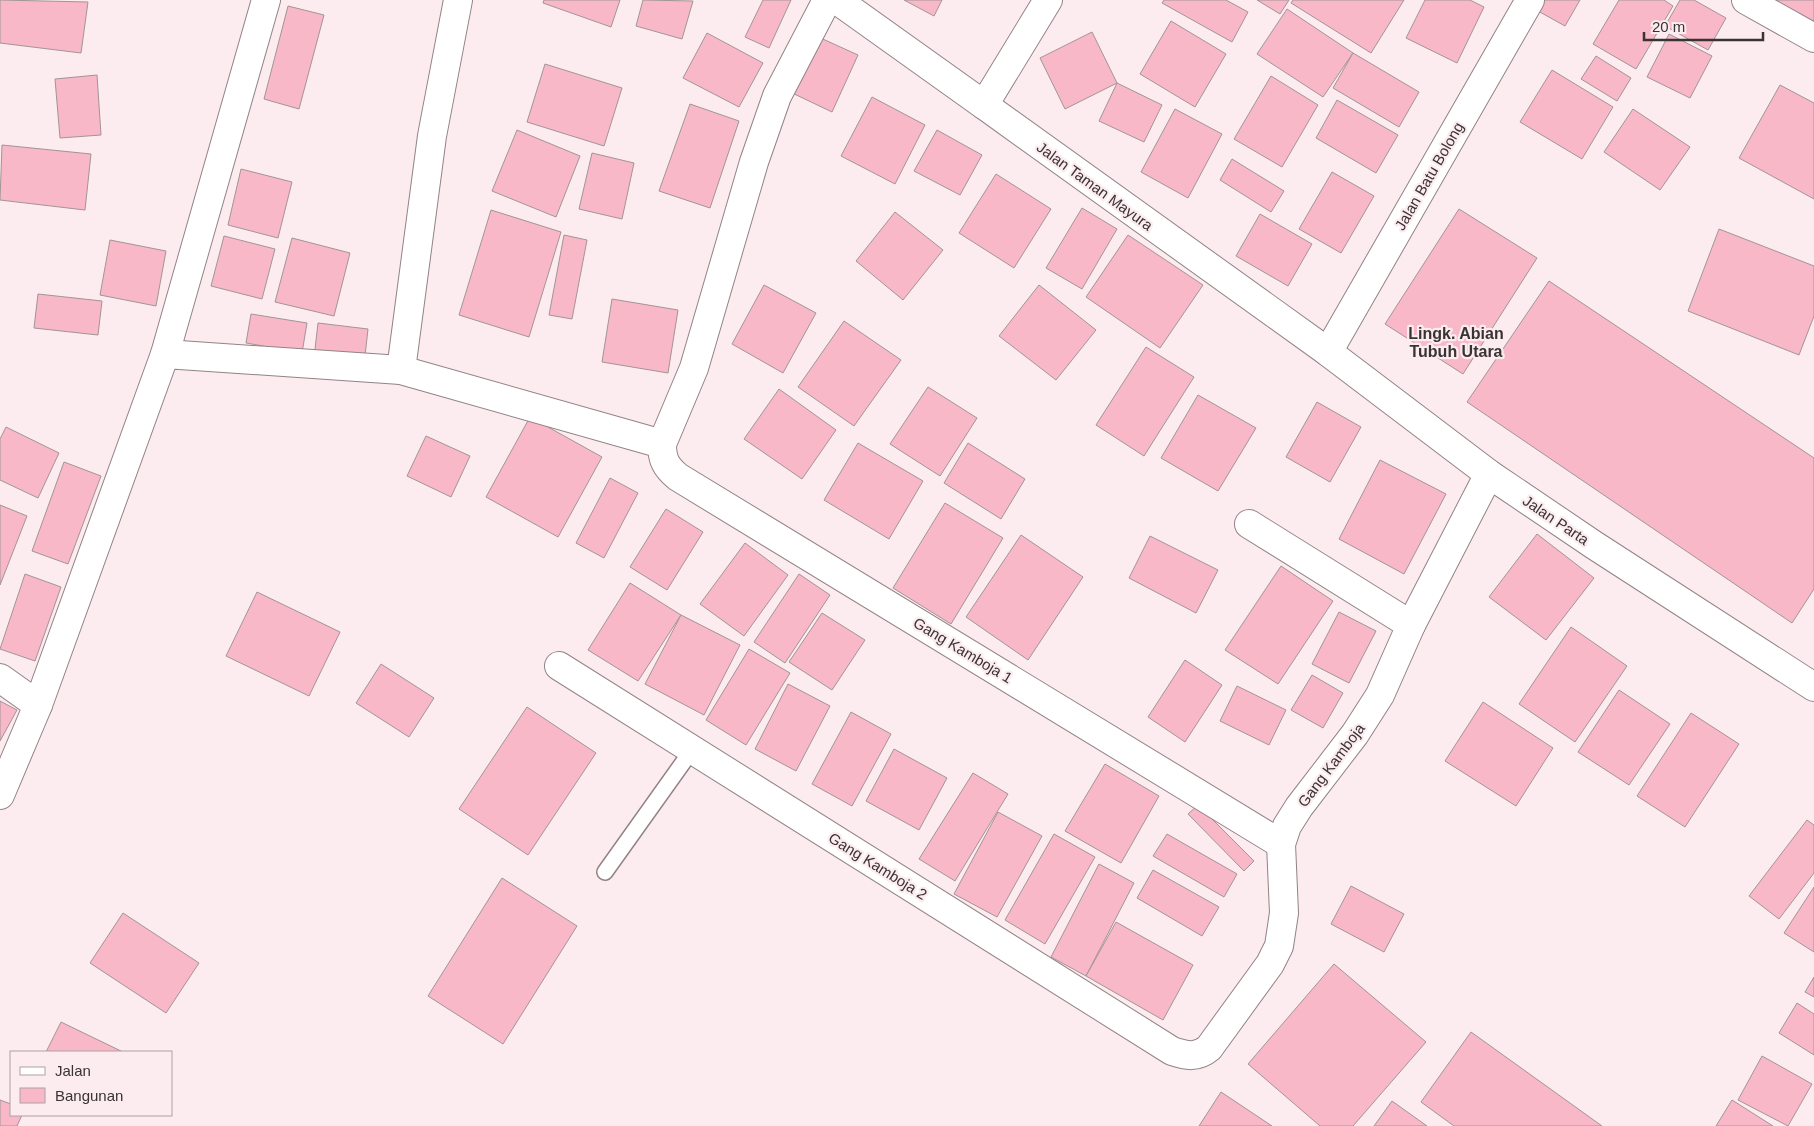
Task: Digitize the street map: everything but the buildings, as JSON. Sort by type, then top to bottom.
[{"type":"street","points":[[0,796],[38,705],[165,354],[266,0]]},
{"type":"street","points":[[401,370],[432,136],[458,0]]},
{"type":"street","points":[[165,354],[401,370],[662,444],[694,368],[754,162],[777,96],[827,0]]},
{"type":"street","name":"Jalan Taman Mayura","points":[[837,0],[1317,345]]},
{"type":"street","points":[[984,105],[1048,0]]},
{"type":"street","name":"Jalan Batu Bolong","points":[[1317,345],[1530,0]]},
{"type":"street","points":[[1746,0],[1814,38]]},
{"type":"street","name":"Jalan Parta","points":[[1317,345],[1489,474],[1594,546],[1814,687]]},
{"type":"street","name":"Gang Kamboja 1","points":[[662,444],[662,456],[667,468],[678,477],[1281,844]]},
{"type":"street","name":"Gang Kamboja","points":[[1199,1055],[1209,1048],[1270,964],[1279,946],[1284,913],[1281,844],[1287,826],[1299,807],[1335,763],[1380,695],[1411,625],[1489,474]]},
{"type":"street","points":[[1250,524],[1411,625]]},
{"type":"street","name":"Gang Kamboja 2","points":[[559,666],[1172,1051],[1189,1056],[1199,1055]]},
{"type":"street","points":[[0,678],[38,705]]},
{"type":"lane","points":[[605,872],[692,750]]},
{"type":"district","name":"Lingk. Abian Tubuh Utara","points":[[1456,342]]}]
